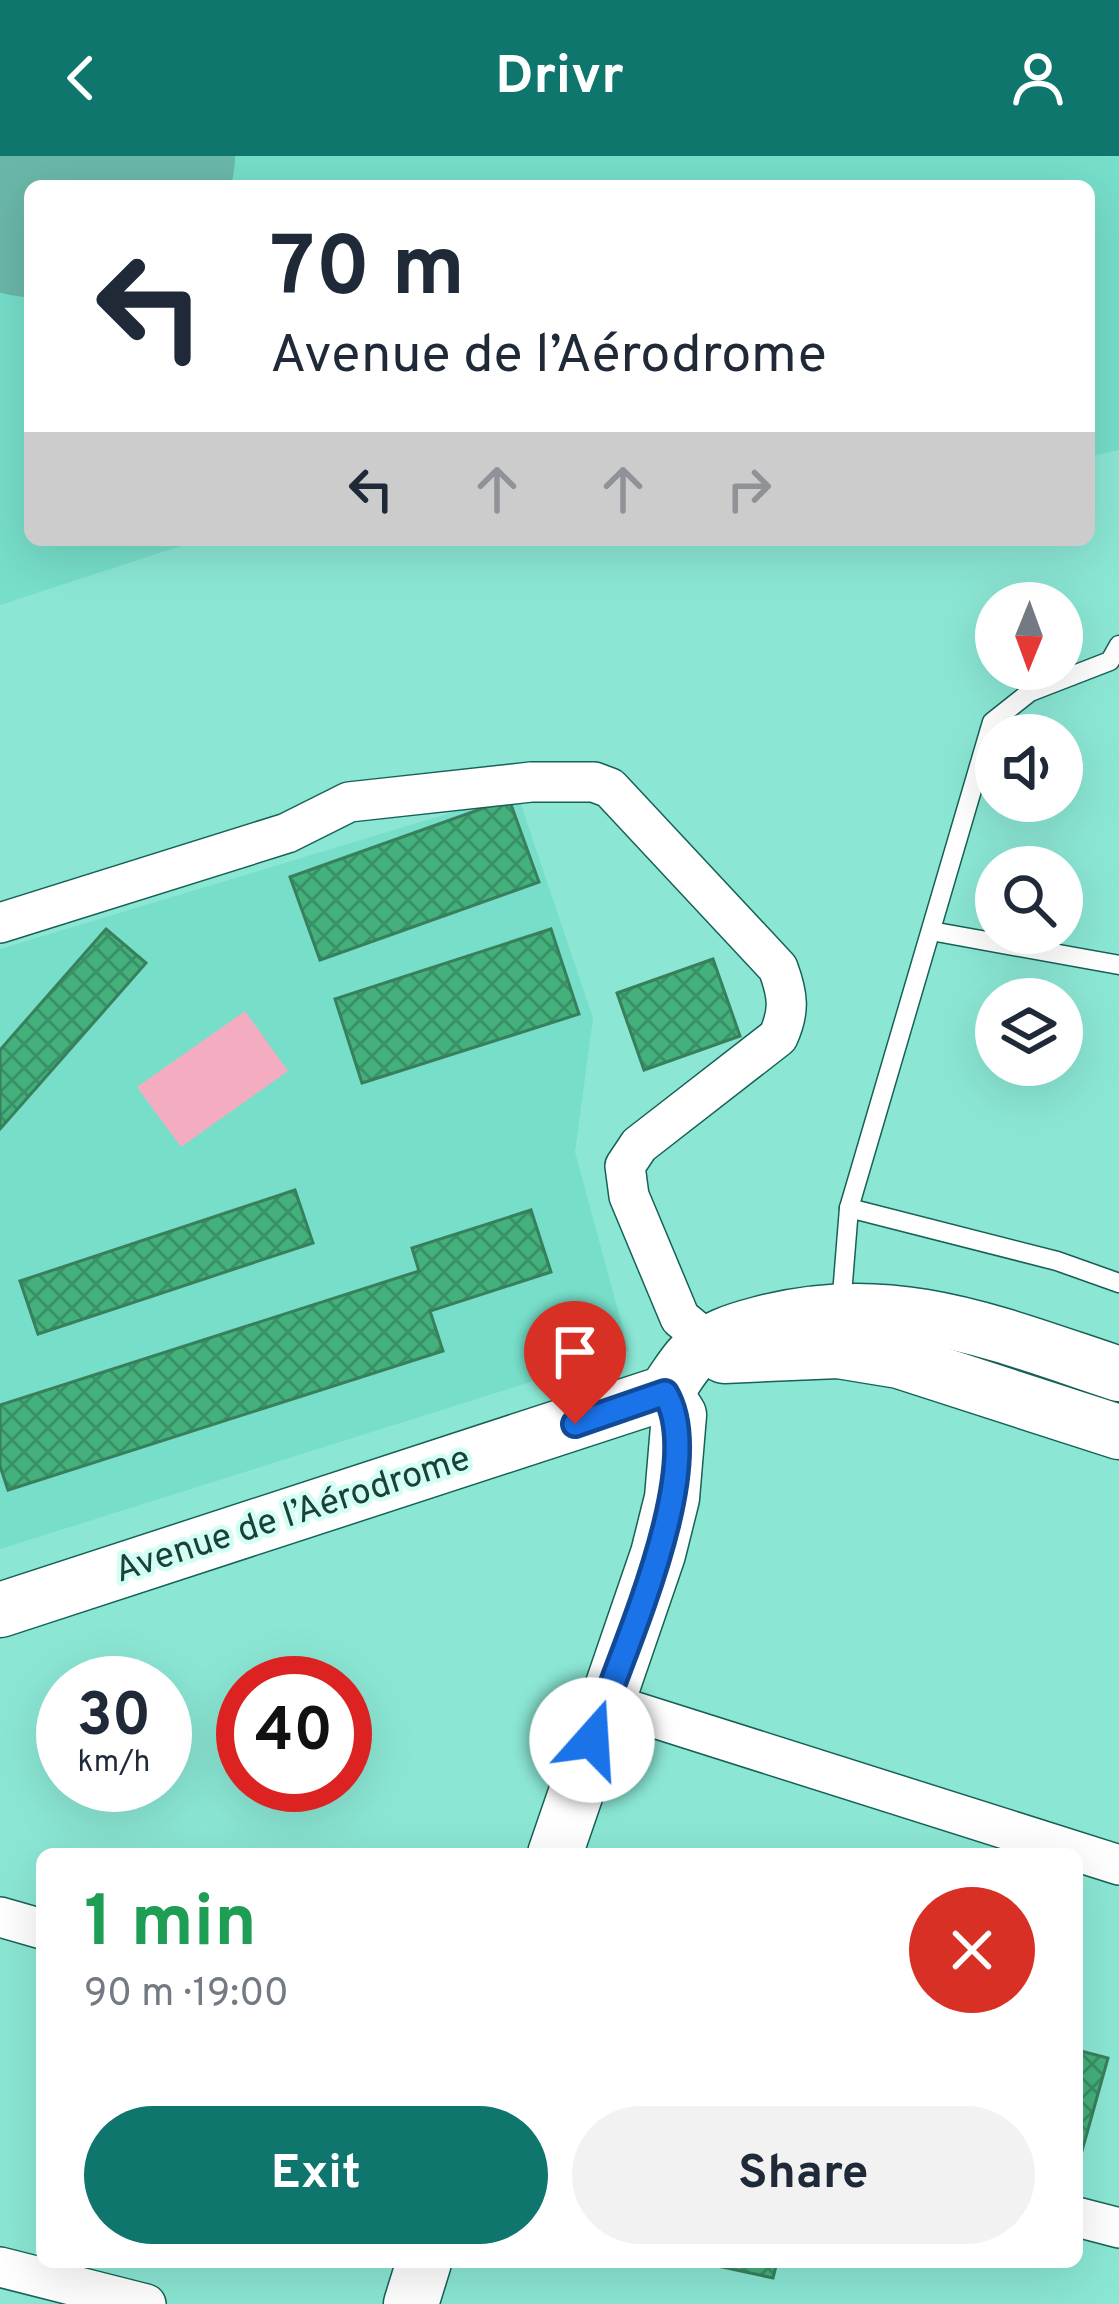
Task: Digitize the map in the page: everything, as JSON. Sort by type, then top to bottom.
[{"type":"main road","name":"Avenue de l’Aérodrome","points":[[0,1611],[689,1364],[753,1325],[841,1307],[918,1314],[1119,1374]]},
{"type":"main road","points":[[557,1848],[658,1554],[672,1498],[689,1364],[838,1351],[879,1358],[1119,1432]]},
{"type":"main road","points":[[411,2304],[422,2268]]},
{"type":"street","points":[[0,923],[287,833],[349,802],[531,782],[594,782],[610,788],[778,968],[788,996],[787,1018],[778,1037],[639,1145],[625,1166],[628,1196],[680,1318],[689,1364]]},
{"type":"street","points":[[604,1702],[1065,1848]]},
{"type":"street","points":[[1083,1854],[1119,1865]]},
{"type":"street","points":[[0,1917],[36,1927]]},
{"type":"street","points":[[1083,2219],[1119,2228]]},
{"type":"street","points":[[0,2267],[146,2304]]},
{"type":"lane","points":[[841,1307],[849,1208],[992,722],[1030,692],[1086,675],[1116,658]]},
{"type":"lane","points":[[931,932],[1119,965]]},
{"type":"lane","points":[[849,1208],[1057,1261],[1119,1283]]},
{"type":"shaded area","points":[[0,156],[1119,156],[1119,450],[1095,456],[1095,180],[24,180],[24,546],[181,546],[0,605]]},
{"type":"shaded area","points":[[517,793],[593,1018],[575,1152],[629,1351],[0,1549],[0,949]]},
{"type":"shaded area","points":[[245,1011],[288,1071],[181,1147],[137,1087]]},
{"type":"building","points":[[509,799],[539,882],[320,960],[290,877]]},
{"type":"building","points":[[106,929],[146,963],[0,1129],[0,1050]]},
{"type":"building","points":[[551,929],[579,1014],[362,1083],[335,999]]},
{"type":"building","points":[[713,959],[740,1036],[644,1070],[617,993]]},
{"type":"building","points":[[295,1190],[313,1243],[38,1334],[20,1281]]},
{"type":"building","points":[[531,1210],[551,1272],[430,1311],[443,1351],[8,1490],[0,1466],[0,1405],[419,1271],[412,1248]]},
{"type":"building","points":[[1083,2052],[1108,2058],[1083,2147]]},
{"type":"building","points":[[727,2268],[776,2268],[773,2278]]},
{"type":"taxiway","points":[[6,156],[17,191]]},
{"type":"runway","points":[[50,180],[124,156]]},
{"type":"route","points":[[575,1424],[665,1393],[679,1415],[672,1498],[658,1554],[592,1740]]}]
